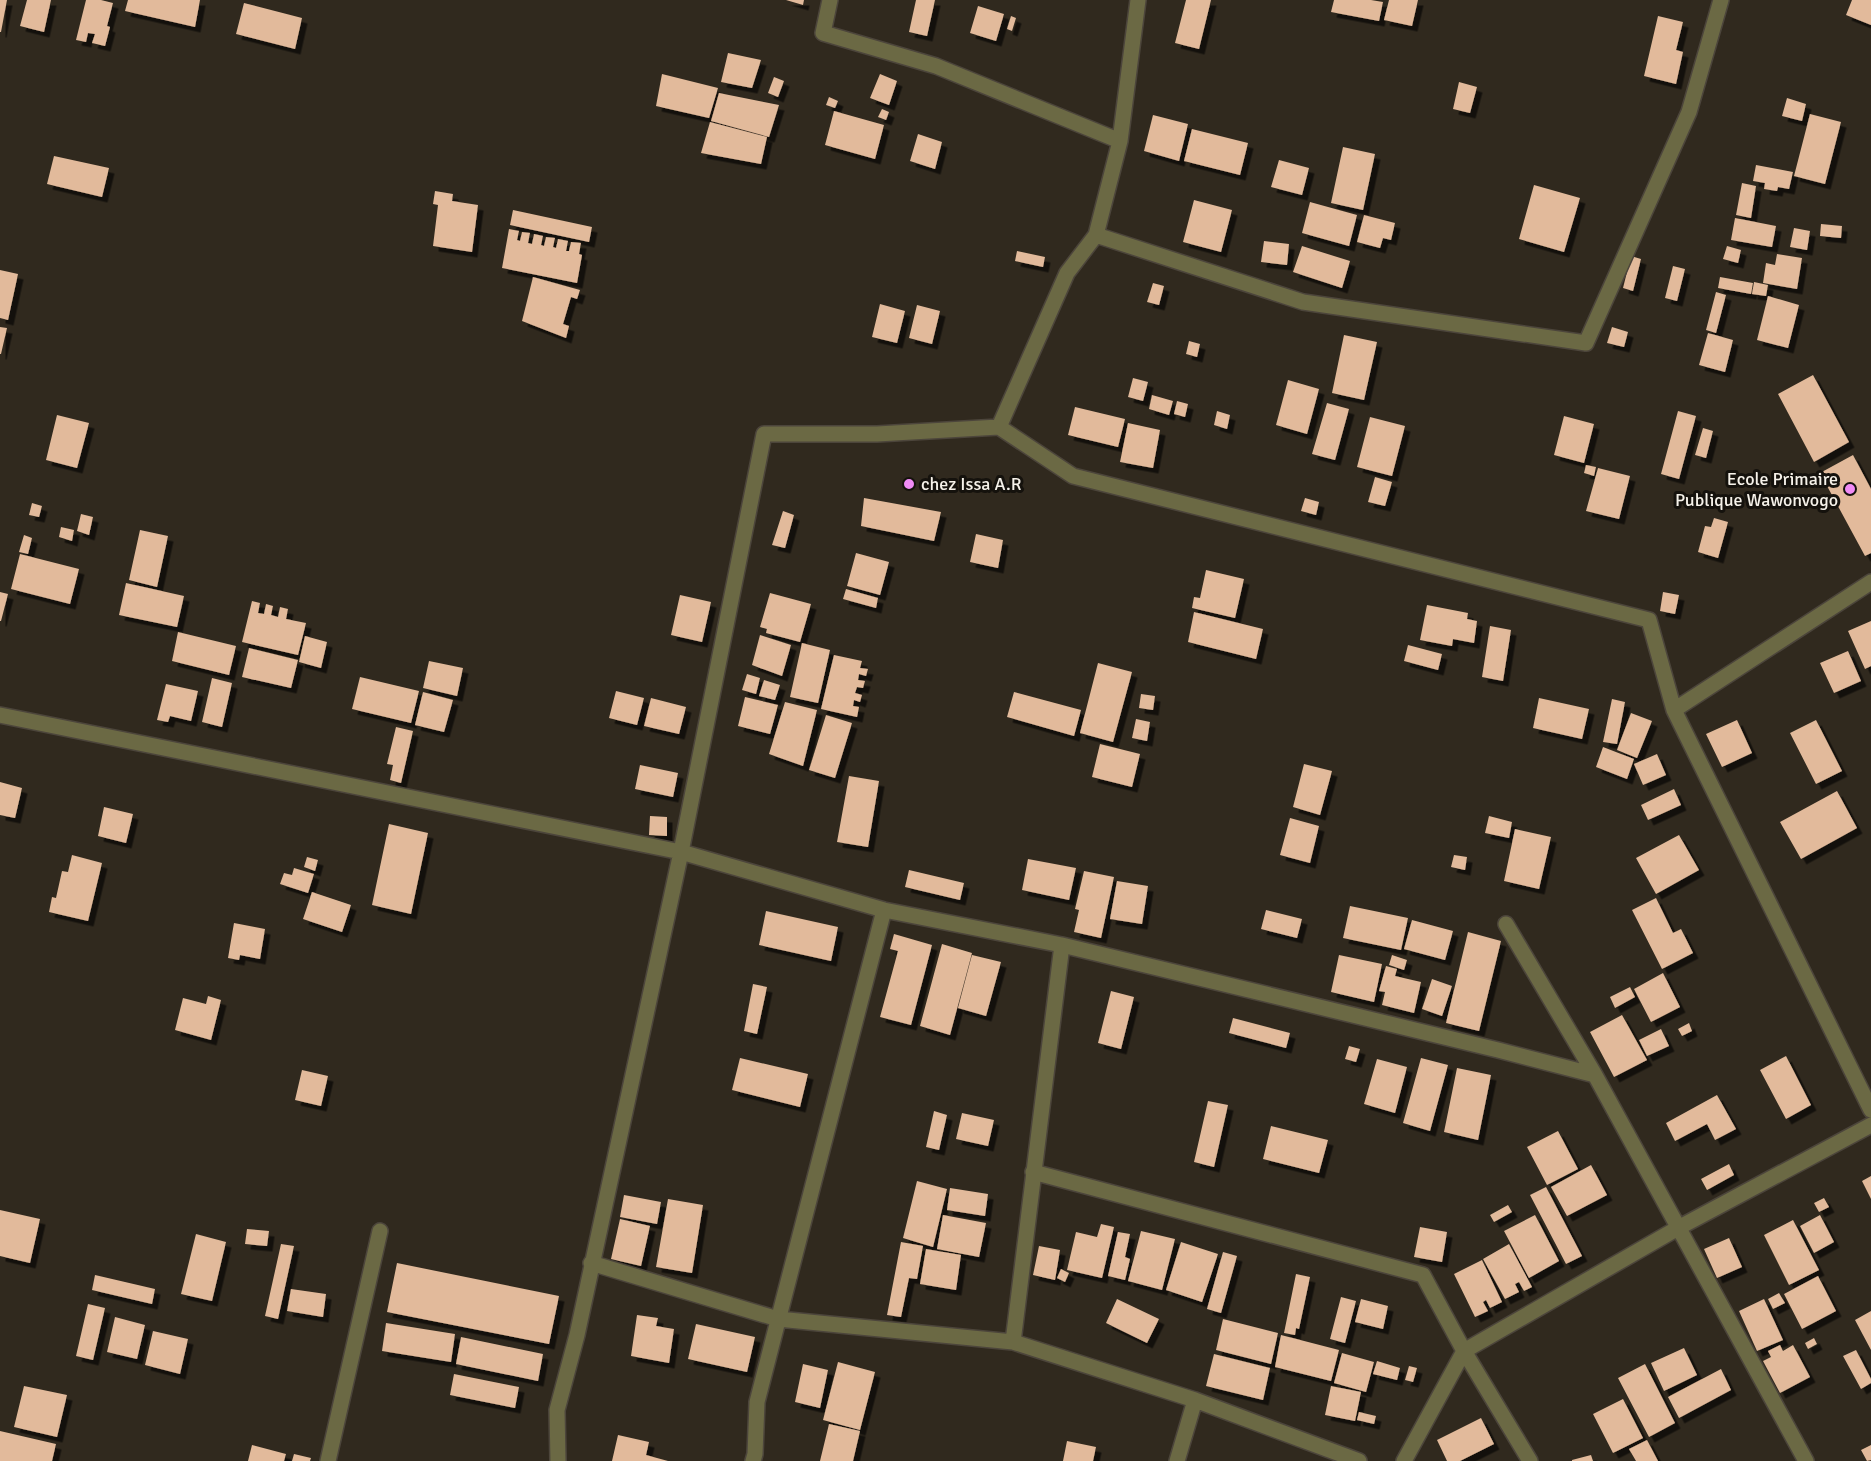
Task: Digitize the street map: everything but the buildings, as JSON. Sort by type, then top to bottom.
[{"type":"street","points":[[830,0],[824,33],[936,66],[1120,141]]},
{"type":"street","points":[[999,427],[1067,273],[1096,235],[1120,141],[1138,0]]},
{"type":"street","points":[[1096,235],[1303,302],[1586,343],[1689,112],[1721,0]]},
{"type":"street","points":[[558,1461],[557,1410],[577,1335],[681,852],[764,434],[877,434],[999,427],[1073,476],[1649,620],[1674,710],[1871,1110]]},
{"type":"street","points":[[1674,710],[1871,582]]},
{"type":"street","points":[[0,715],[681,852],[884,910],[1062,945],[1595,1075]]},
{"type":"street","points":[[753,1461],[757,1402],[884,910]]},
{"type":"street","points":[[1506,924],[1595,1075],[1806,1461]]},
{"type":"street","points":[[1013,1342],[1062,945]]},
{"type":"street","points":[[1404,1461],[1464,1351],[1678,1228],[1871,1125]]},
{"type":"street","points":[[1033,1172],[1423,1275],[1464,1351],[1530,1461]]},
{"type":"street","points":[[328,1461],[380,1231]]},
{"type":"street","points":[[591,1263],[778,1319],[1013,1342],[1195,1401],[1359,1461]]},
{"type":"street","points":[[1177,1461],[1195,1401]]},
{"type":"place","name":"chez Issa A.R","points":[[909,484]]},
{"type":"place","name":"Ecole Primaire Publique Wawonvogo","points":[[1850,489]]}]
